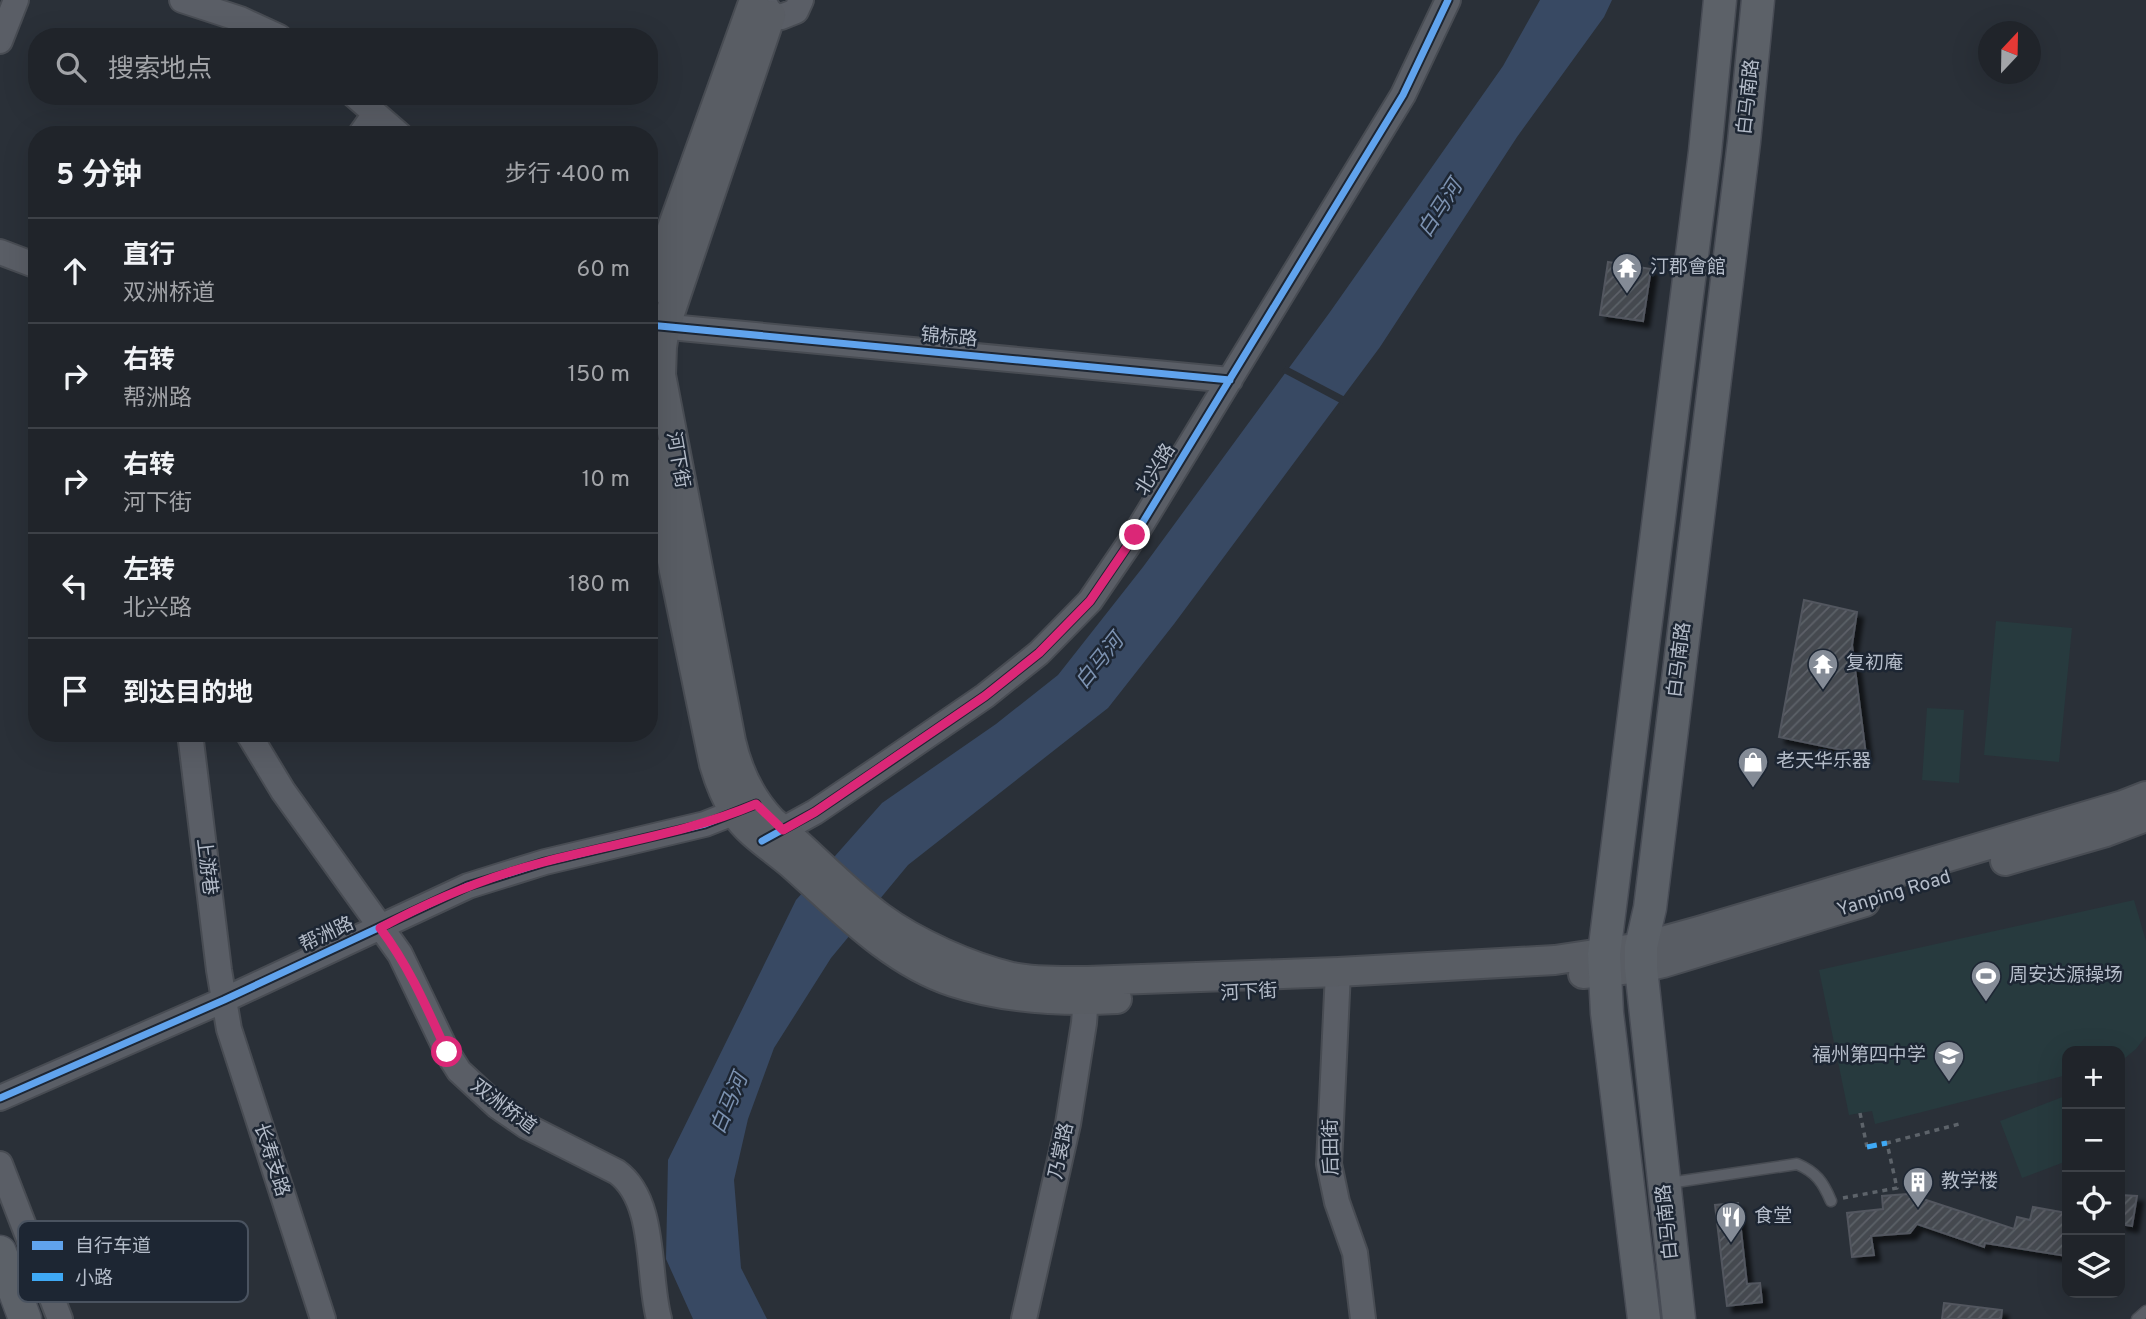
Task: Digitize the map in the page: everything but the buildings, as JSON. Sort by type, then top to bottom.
[{"type":"main road","points":[[1644,1319],[1604,963],[1705,152],[1720,0]]},
{"type":"main road","name":"白马南路","points":[[1679,1319],[1641,958],[1650,908],[1738,196],[1758,0]]},
{"type":"main road","points":[[658,269],[763,5]]},
{"type":"main road","name":"河下街","points":[[658,323],[763,5]]},
{"type":"main road","name":"河下街","points":[[658,330],[662,347],[661,375],[745,808]]},
{"type":"main road","name":"河下街","points":[[658,493],[714,764],[722,790],[876,926],[1000,973],[1086,991],[1338,980],[1555,960],[1604,963],[1641,958]]},
{"type":"main road","name":"Yanping Road","points":[[1641,958],[1914,868],[2123,806],[2146,796]]},
{"type":"main road","name":"Yanping Road","points":[[1641,958],[1706,952],[1909,888],[2106,832],[2146,817]]},
{"type":"main road","points":[[0,1252],[18,1300]]},
{"type":"main road","points":[[19,1302],[25,1319]]},
{"type":"street","points":[[0,41],[16,0]]},
{"type":"street","points":[[182,0],[260,28]]},
{"type":"street","points":[[763,5],[781,17],[796,11],[801,0]]},
{"type":"street","name":"北兴路","points":[[784,845],[815,812],[985,696],[1039,653],[1090,601],[1230,380],[1403,95],[1448,0]]},
{"type":"street","points":[[365,105],[389,126]]},
{"type":"street","points":[[366,126],[375,114]]},
{"type":"street","points":[[0,252],[28,263]]},
{"type":"street","name":"锦标路","points":[[658,326],[1230,380]]},
{"type":"street","name":"上游巷","points":[[191,742],[224,1000]]},
{"type":"street","name":"双洲桥道","points":[[253,742],[283,791],[400,954],[453,1062],[469,1082],[526,1126],[627,1179],[634,1189],[645,1221],[659,1319]]},
{"type":"street","name":"帮洲路","points":[[0,1098],[224,1000],[441,897],[491,877],[705,824],[745,808]]},
{"type":"street","name":"后田街","points":[[1338,980],[1329,1164],[1337,1202],[1355,1253],[1363,1319]]},
{"type":"street","name":"乃裳路","points":[[1024,1319],[1069,1124],[1086,991]]},
{"type":"street","name":"长寿支路","points":[[224,1000],[229,1029],[323,1319]]},
{"type":"street","points":[[0,1164],[22,1221]]},
{"type":"street","points":[[53,1302],[60,1319]]},
{"type":"lane","points":[[1663,1184],[1797,1164],[1811,1170],[1823,1182],[1831,1201]]},
{"type":"lane","points":[[2137,1319],[2146,1311]]},
{"type":"path","points":[[1860,1113],[1867,1147]]},
{"type":"path","points":[[1831,1201],[1896,1188],[1887,1143],[1963,1124]]},
{"type":"green space","points":[[1996,621],[2072,628],[2059,762],[1984,755]]},
{"type":"green space","points":[[1927,708],[1964,710],[1959,783],[1922,780]]},
{"type":"green space","name":"周安达源操场","points":[[2134,900],[2146,941],[2146,1036],[2125,1058],[2125,1046],[2062,1046],[2062,1076],[1875,1124],[1872,1111],[1849,1115],[1819,970]]},
{"type":"green space","points":[[2062,1097],[2062,1163],[2022,1178],[2000,1121]]},
{"type":"water","name":"白马河","points":[[1540,0],[1612,0],[1604,17],[1517,137],[1380,347],[1174,624],[1108,708],[908,865],[831,958],[774,1048],[748,1119],[734,1180],[741,1268],[767,1319],[693,1319],[666,1259],[668,1160],[796,900],[882,803],[996,724],[1058,675],[1143,567],[1330,312],[1503,66]]},
{"type":"pier","points":[[1286,366],[1347,398],[1342,404],[1282,372]]},
{"type":"marked path","points":[[1867,1147],[1887,1143]]},
{"type":"cycle path","points":[[762,841],[815,812],[985,696],[1039,653],[1090,601],[1135,535],[1403,95],[1448,0]]},
{"type":"cycle path","points":[[658,326],[1230,380]]},
{"type":"cycle path","points":[[0,1098],[224,1000],[468,886],[545,862],[705,824],[756,804]]},
{"type":"place","name":"汀郡會館","points":[[1627,295]]},
{"type":"place","name":"复初庵","points":[[1823,691]]},
{"type":"place","name":"老天华乐器","points":[[1753,789]]},
{"type":"place","name":"周安达源操场","points":[[1986,1003]]},
{"type":"place","name":"福州第四中学","points":[[1949,1083]]},
{"type":"place","name":"教学楼","points":[[1918,1209]]},
{"type":"place","name":"食堂","points":[[1731,1244]]},
{"type":"route","points":[[447,1052],[410,972],[380,928],[441,897],[491,877],[705,824],[756,804],[783,830],[815,812],[985,696],[1039,653],[1078,616],[1135,535]]}]
